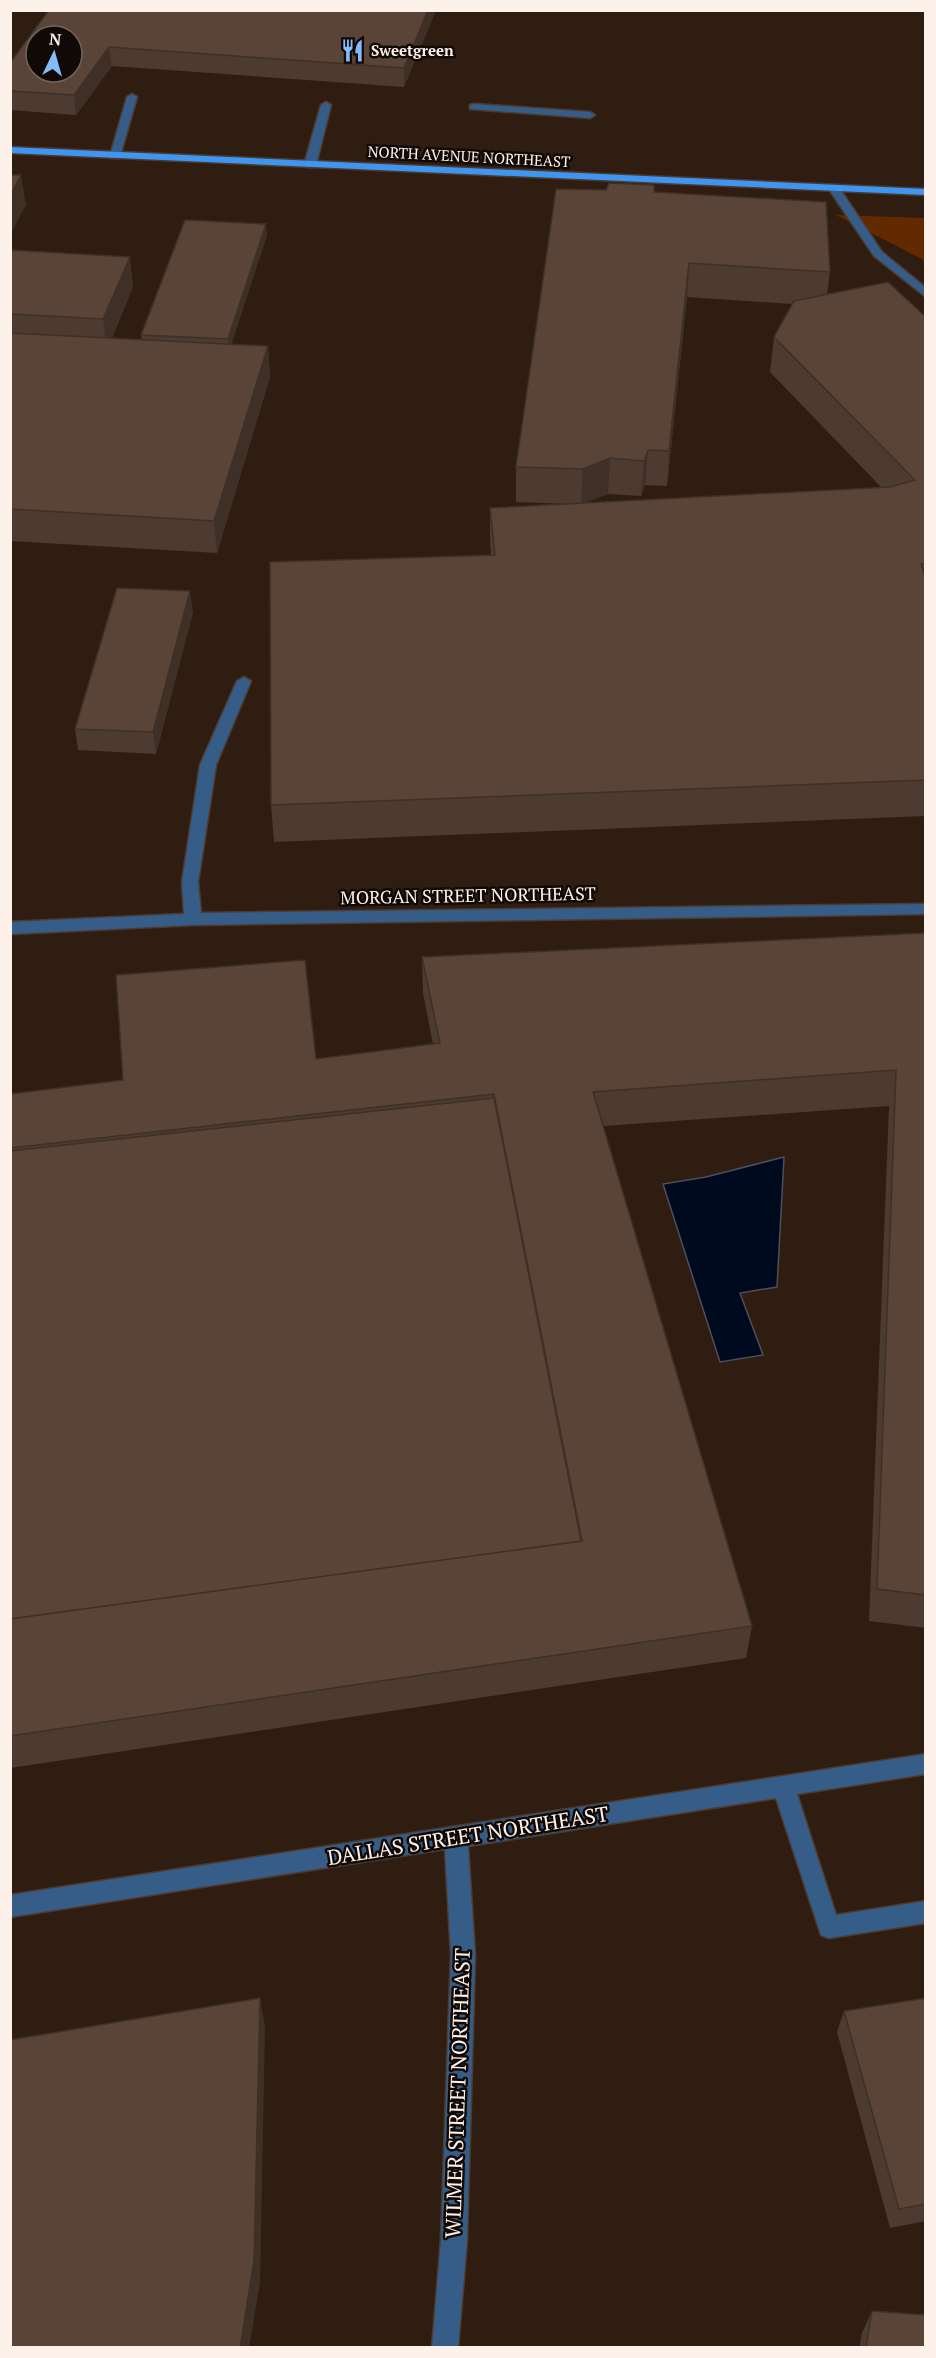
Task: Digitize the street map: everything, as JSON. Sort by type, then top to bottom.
[{"type":"main road","name":"NORTH AVENUE NORTHEAST","points":[[10,150],[926,192]]},
{"type":"street","points":[[116,156],[132,97]]},
{"type":"street","points":[[310,165],[326,105]]},
{"type":"street","points":[[474,107],[590,115]]},
{"type":"street","points":[[834,188],[878,254],[926,294]]},
{"type":"street","points":[[193,920],[190,882],[208,765],[244,681]]},
{"type":"street","name":"MORGAN STREET NORTHEAST","points":[[10,928],[193,920],[926,909]]},
{"type":"street","name":"DALLAS STREET NORTHEAST","points":[[10,1906],[926,1764]]},
{"type":"street","points":[[783,1786],[828,1927],[926,1912]]},
{"type":"street","name":"WILMER STREET NORTHEAST","points":[[445,2348],[454,2240],[463,1955],[456,1838]]},
{"type":"shaded area","points":[[836,215],[925,218],[925,261],[918,257]]},
{"type":"water","points":[[784,1157],[777,1287],[740,1293],[763,1355],[720,1362],[663,1184],[706,1177]]},
{"type":"building","points":[[49,10],[428,10],[404,68],[109,47],[84,81],[84,24],[39,24]]},
{"type":"building","points":[[24,44],[24,84],[82,84],[74,95],[10,91],[10,63]]},
{"type":"building","points":[[10,175],[21,175],[10,196]]},
{"type":"building","points":[[609,183],[654,185],[654,192],[826,202],[830,272],[689,263],[669,451],[648,450],[644,461],[610,458],[583,469],[516,467],[556,189],[606,190]]},
{"type":"building","points":[[185,220],[266,224],[228,339],[141,335]]},
{"type":"building","points":[[10,250],[130,257],[103,319],[10,314]]},
{"type":"building","points":[[888,282],[926,317],[926,563],[921,564],[926,579],[926,780],[271,805],[270,562],[495,555],[490,508],[890,487],[915,480],[774,337],[794,301]]},
{"type":"building","points":[[10,333],[268,346],[214,521],[10,509]]},
{"type":"building","points":[[117,588],[190,591],[153,732],[75,729]]},
{"type":"building","points":[[926,933],[926,1595],[877,1589],[896,1070],[593,1092],[752,1626],[10,1736],[10,1619],[582,1541],[494,1094],[10,1148],[10,1094],[123,1080],[116,975],[305,960],[316,1059],[440,1043],[422,957]]},
{"type":"building","points":[[494,1098],[581,1541],[10,1619],[10,1151]]},
{"type":"building","points":[[260,1998],[254,2260],[240,2348],[10,2348],[10,2040]]},
{"type":"building","points":[[926,1998],[926,2204],[899,2209],[844,2011]]},
{"type":"building","points":[[872,2311],[926,2315],[926,2348],[866,2348]]},
{"type":"place","name":"Sweetgreen","points":[[353,51]]}]
